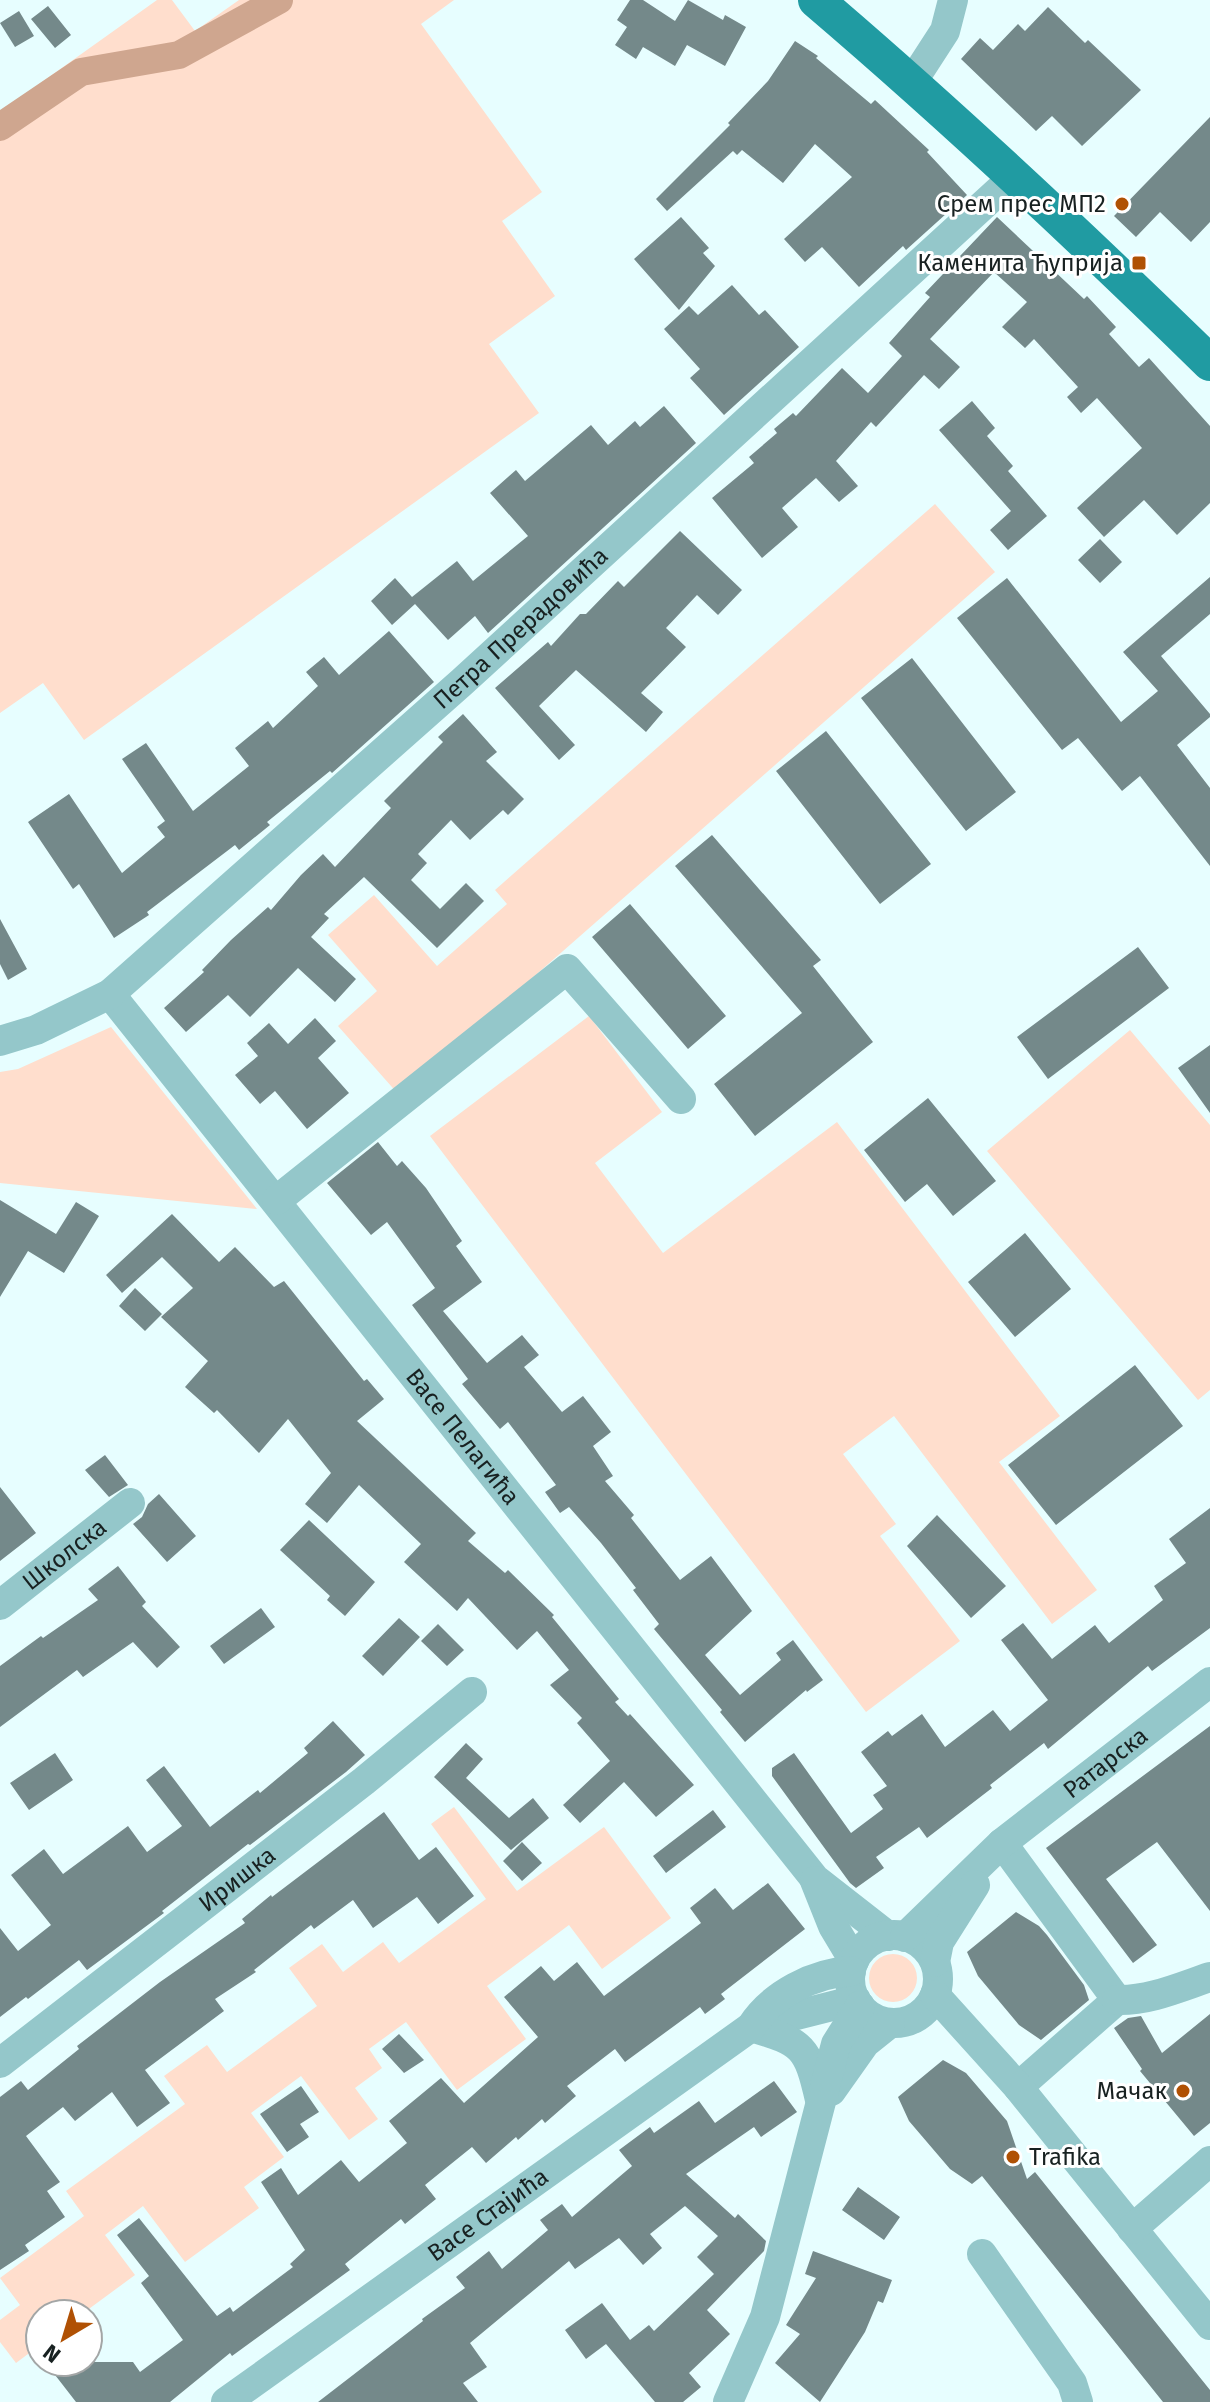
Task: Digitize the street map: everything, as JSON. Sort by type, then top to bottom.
[{"type":"main road","points":[[818,1],[1015,176],[1210,363]]},
{"type":"street","points":[[912,82],[945,31],[953,0]]},
{"type":"street","name":"Петра Прерадовића","points":[[0,1041],[36,1030],[110,994],[462,682],[1015,176]]},
{"type":"street","points":[[277,1200],[567,969],[681,1099]]},
{"type":"street","name":"Васе Пелагића","points":[[110,994],[815,1879],[896,1936]]},
{"type":"street","name":"Школска","points":[[0,1605],[130,1503]]},
{"type":"street","name":"Ратарска","points":[[896,1936],[1002,1843],[1210,1682]]},
{"type":"street","name":"Иришка","points":[[0,2063],[364,1781],[472,1692]]},
{"type":"street","points":[[1002,1843],[1117,2000]]},
{"type":"street","name":"Ратарска","points":[[935,1962],[939,1942],[1002,1843]]},
{"type":"street","name":"Васе Пелагића","points":[[815,1879],[855,1985]]},
{"type":"street","points":[[728,2402],[765,2317],[821,2106],[826,2075],[868,1944],[896,1936],[921,1944],[935,1962],[938,1978],[935,1995],[926,2009],[865,2043],[821,2106]]},
{"type":"street","points":[[1018,2087],[1117,2000],[1160,1993],[1210,1977]]},
{"type":"street","points":[[855,1985],[873,2018],[929,2026],[1018,2087]]},
{"type":"street","name":"Васе Стајића","points":[[226,2402],[751,2027],[855,1985]]},
{"type":"street","points":[[935,1995],[1018,2087],[1210,2325]]},
{"type":"street","points":[[751,2027],[788,2037],[802,2050],[813,2067],[821,2106]]},
{"type":"street","points":[[1132,2229],[1210,2161]]},
{"type":"street","points":[[982,2254],[1072,2383],[1078,2402]]},
{"type":"shaded area","points":[[157,0],[172,0],[195,31],[239,0],[454,0],[421,24],[542,192],[502,221],[555,296],[489,344],[539,413],[84,740],[43,683],[0,713],[0,112]]},
{"type":"shaded area","points":[[935,504],[995,572],[399,1095],[338,1026],[377,991],[328,935],[374,895],[437,966],[507,904],[495,890]]},
{"type":"shaded area","points":[[589,1016],[662,1112],[595,1163],[663,1253],[837,1122],[1060,1416],[999,1462],[1097,1590],[1052,1624],[894,1416],[843,1454],[896,1524],[880,1536],[960,1641],[866,1712],[430,1136]]},
{"type":"shaded area","points":[[111,1027],[257,1209],[0,1183],[0,1072],[18,1069]]},
{"type":"shaded area","points":[[1130,1030],[1210,1125],[1210,1390],[1198,1400],[987,1151]]},
{"type":"shaded area","points":[[454,1807],[517,1891],[604,1827],[671,1918],[602,1969],[569,1925],[487,1986],[526,2039],[457,2090],[406,2022],[369,2049],[382,2068],[355,2088],[378,2119],[349,2140],[301,2076],[251,2113],[284,2157],[244,2187],[259,2208],[185,2262],[143,2206],[105,2235],[135,2275],[104,2298],[24,2298],[24,2357],[16,2363],[0,2342],[0,2320],[20,2305],[0,2278],[84,2216],[66,2191],[185,2104],[164,2076],[207,2045],[227,2072],[317,2006],[289,1968],[322,1944],[343,1972],[383,1942],[399,1963],[486,1899],[431,1824]]},
{"type":"shaded area","points":[[893,1954],[910,1961],[917,1978],[910,1995],[893,2002],[876,1995],[869,1978],[876,1961]]},
{"type":"building","points":[[630,0],[643,0],[675,21],[688,0],[723,20],[725,15],[746,27],[725,66],[687,45],[675,66],[643,47],[636,59],[615,45],[627,27],[617,20]]},
{"type":"building","points":[[48,6],[71,35],[55,48],[31,19]]},
{"type":"building","points":[[1048,7],[1141,90],[1082,146],[1052,116],[1036,131],[961,59],[980,38],[993,50],[1018,24],[1025,31]]},
{"type":"building","points":[[19,11],[34,36],[15,47],[0,23]]},
{"type":"building","points":[[795,41],[818,56],[816,58],[871,104],[875,100],[929,150],[927,152],[967,195],[906,250],[903,246],[859,287],[822,247],[805,262],[784,239],[852,177],[815,144],[783,183],[742,150],[737,155],[733,151],[667,211],[656,199],[730,125],[728,123],[768,81]]},
{"type":"building","points":[[1210,117],[1210,222],[1191,242],[1160,212],[1136,237],[1114,216]]},
{"type":"building","points":[[681,217],[709,248],[703,253],[715,266],[679,310],[634,259]]},
{"type":"building","points":[[997,217],[1084,299],[1087,296],[1116,327],[1109,334],[1139,367],[1149,358],[1210,426],[1210,503],[1177,535],[1144,500],[1104,537],[1077,508],[1142,448],[1097,398],[1081,413],[1067,397],[1078,387],[1034,339],[1025,348],[1002,327],[1027,302],[994,272],[930,339],[960,367],[939,389],[924,375],[876,427],[871,422],[836,461],[858,486],[839,502],[816,478],[782,508],[798,527],[762,558],[712,498],[754,463],[749,457],[777,433],[774,429],[793,413],[796,416],[842,368],[868,393],[902,356],[889,343],[930,297],[925,293]]},
{"type":"building","points":[[732,285],[759,315],[765,310],[799,347],[724,415],[690,378],[700,369],[664,329],[689,306],[698,315]]},
{"type":"building","points":[[972,401],[995,428],[987,436],[1013,466],[1008,471],[1047,516],[1008,550],[990,530],[1011,511],[939,430]]},
{"type":"building","points":[[664,406],[696,443],[488,633],[475,616],[448,640],[415,604],[392,625],[371,601],[395,578],[412,597],[457,561],[473,581],[528,536],[490,493],[516,470],[525,481],[591,425],[608,445],[635,421],[640,427]]},
{"type":"building","points":[[680,531],[742,590],[718,615],[697,595],[666,628],[686,647],[641,693],[663,712],[646,732],[576,670],[539,706],[575,745],[559,760],[495,688],[548,642],[551,646],[580,614],[586,614],[618,581],[624,587]]},
{"type":"building","points":[[1100,539],[1122,562],[1100,583],[1078,560]]},
{"type":"building","points":[[1210,577],[1210,614],[1161,656],[1210,714],[1177,745],[1210,788],[1210,866],[1140,776],[1122,791],[1078,738],[1062,750],[957,618],[1007,578],[1121,722],[1158,691],[1123,652]]},
{"type":"building","points":[[389,631],[434,682],[332,773],[330,771],[267,822],[270,825],[239,850],[235,845],[147,912],[149,915],[114,938],[79,884],[73,889],[28,822],[69,794],[122,873],[165,837],[157,827],[165,821],[122,759],[146,743],[193,811],[249,766],[235,748],[268,721],[273,728],[318,686],[306,672],[324,657],[339,675]]},
{"type":"building","points":[[912,658],[1016,792],[966,831],[861,698]]},
{"type":"building","points":[[463,714],[497,752],[486,761],[524,799],[508,815],[503,810],[470,840],[451,820],[418,854],[427,863],[411,880],[440,909],[466,883],[484,901],[437,948],[364,877],[324,914],[329,918],[311,937],[356,979],[335,1002],[298,968],[250,1017],[228,995],[186,1032],[164,1008],[204,972],[202,970],[231,940],[268,907],[271,910],[323,854],[335,867],[391,808],[384,801],[443,742],[438,737]]},
{"type":"building","points":[[826,731],[931,864],[880,904],[776,771]]},
{"type":"building","points":[[712,835],[821,960],[813,966],[873,1042],[755,1136],[714,1084],[802,1013],[675,866]]},
{"type":"building","points":[[630,904],[726,1016],[688,1049],[592,937]]},
{"type":"building","points":[[0,919],[27,969],[8,980],[0,964]]},
{"type":"building","points":[[1138,947],[1169,988],[1048,1079],[1017,1037]]},
{"type":"building","points":[[315,1018],[336,1041],[318,1058],[349,1093],[307,1129],[275,1091],[260,1104],[235,1075],[258,1056],[247,1043],[269,1023],[288,1044]]},
{"type":"building","points":[[1210,1045],[1210,1113],[1178,1068]]},
{"type":"building","points":[[928,1098],[996,1181],[953,1216],[927,1184],[905,1202],[864,1150]]},
{"type":"building","points":[[378,1142],[397,1166],[402,1161],[426,1188],[462,1241],[456,1246],[482,1282],[443,1311],[487,1363],[522,1335],[539,1355],[524,1367],[562,1412],[583,1396],[611,1432],[593,1446],[613,1476],[605,1481],[634,1515],[631,1518],[680,1580],[711,1556],[752,1611],[705,1655],[740,1695],[781,1660],[776,1653],[793,1640],[823,1680],[806,1690],[745,1742],[654,1629],[659,1624],[601,1543],[569,1507],[560,1513],[545,1492],[556,1485],[508,1422],[500,1429],[462,1384],[468,1379],[412,1305],[435,1288],[387,1222],[371,1235],[327,1183]]},
{"type":"building","points":[[0,1200],[56,1234],[76,1202],[99,1216],[64,1273],[28,1251],[0,1297]]},
{"type":"building","points":[[172,1214],[219,1262],[235,1247],[274,1287],[284,1281],[364,1381],[367,1379],[384,1399],[357,1421],[476,1533],[468,1541],[505,1573],[508,1570],[554,1615],[552,1617],[619,1699],[615,1702],[628,1716],[630,1714],[694,1785],[656,1817],[624,1782],[580,1823],[563,1805],[610,1761],[577,1723],[582,1718],[550,1685],[569,1670],[537,1631],[517,1650],[468,1598],[457,1611],[404,1562],[421,1544],[359,1485],[327,1523],[305,1504],[331,1473],[288,1419],[259,1453],[217,1410],[214,1413],[185,1387],[208,1361],[161,1317],[193,1288],[162,1257],[122,1293],[106,1275]]},
{"type":"building","points":[[1025,1233],[1071,1289],[1015,1337],[968,1282]]},
{"type":"building","points":[[135,1288],[162,1314],[145,1331],[119,1306]]},
{"type":"building","points":[[1135,1365],[1183,1426],[1056,1525],[1008,1465]]},
{"type":"building","points":[[105,1455],[128,1485],[109,1497],[85,1470]]},
{"type":"building","points":[[0,1487],[36,1533],[0,1561]]},
{"type":"building","points":[[159,1494],[196,1536],[167,1562],[133,1524]]},
{"type":"building","points":[[1210,1508],[1210,1628],[1152,1671],[1148,1666],[1048,1749],[1044,1743],[927,1838],[919,1827],[876,1857],[884,1868],[856,1888],[850,1883],[772,1776],[772,1768],[794,1753],[851,1833],[883,1809],[873,1795],[887,1786],[861,1752],[888,1731],[892,1736],[922,1714],[945,1747],[993,1710],[1010,1731],[1048,1700],[1001,1640],[1023,1623],[1052,1659],[1095,1625],[1109,1643],[1163,1600],[1154,1586],[1186,1563],[1169,1539]]},
{"type":"building","points":[[937,1515],[1006,1586],[971,1618],[907,1546]]},
{"type":"building","points":[[309,1520],[375,1582],[345,1616],[327,1600],[330,1596],[280,1550]]},
{"type":"building","points":[[118,1566],[146,1602],[142,1606],[180,1647],[157,1668],[133,1642],[83,1677],[77,1670],[0,1727],[0,1666],[98,1600],[88,1589]]},
{"type":"building","points":[[261,1608],[275,1627],[224,1664],[210,1646]]},
{"type":"building","points":[[399,1618],[420,1637],[383,1676],[362,1656]]},
{"type":"building","points":[[438,1624],[464,1650],[447,1666],[421,1641]]},
{"type":"building","points":[[333,1721],[365,1755],[346,1772],[87,1970],[79,1960],[0,2017],[0,1928],[18,1951],[51,1925],[11,1875],[44,1849],[63,1874],[128,1826],[147,1852],[182,1826],[146,1780],[164,1766],[210,1827],[258,1790],[260,1793],[308,1753],[304,1748]]},
{"type":"building","points":[[1210,1726],[1210,1911],[1157,1842],[1106,1879],[1157,1945],[1133,1963],[1046,1848]]},
{"type":"building","points":[[466,1743],[483,1759],[466,1778],[509,1818],[533,1798],[549,1818],[511,1850],[434,1777]]},
{"type":"building","points":[[55,1753],[73,1780],[29,1810],[10,1783]]},
{"type":"building","points":[[713,1810],[726,1827],[666,1873],[653,1856]]},
{"type":"building","points":[[384,1812],[419,1860],[436,1847],[474,1896],[438,1924],[417,1897],[373,1928],[353,1900],[314,1929],[311,1925],[254,1970],[256,1972],[215,1999],[224,2011],[145,2070],[170,2103],[137,2127],[112,2092],[75,2121],[63,2107],[26,2136],[60,2182],[47,2191],[65,2217],[25,2245],[29,2251],[0,2270],[0,2097],[21,2081],[28,2090],[79,2049],[77,2046],[160,1982],[245,1923],[242,1919],[271,1895]]},
{"type":"building","points":[[522,1842],[542,1863],[522,1881],[503,1861]]},
{"type":"building","points":[[768,1883],[805,1929],[721,1994],[725,1999],[705,2014],[700,2007],[625,2062],[615,2049],[567,2086],[576,2096],[545,2123],[542,2119],[486,2163],[472,2147],[425,2185],[436,2199],[405,2224],[401,2219],[345,2264],[350,2270],[232,2356],[230,2353],[170,2402],[76,2402],[57,2378],[104,2378],[104,2362],[133,2362],[140,2372],[183,2340],[141,2283],[149,2276],[117,2235],[139,2218],[217,2316],[230,2307],[233,2312],[293,2267],[290,2264],[305,2250],[261,2182],[281,2168],[298,2195],[341,2160],[359,2182],[407,2143],[389,2121],[441,2078],[464,2103],[538,2037],[504,1997],[541,1966],[554,1981],[577,1962],[604,1996],[701,1923],[690,1908],[715,1888],[733,1910]]},
{"type":"building","points":[[1016,1912],[1039,1926],[1047,1935],[1084,1985],[1089,2000],[1041,2040],[1019,2025],[978,1976],[967,1952]]},
{"type":"building","name":"Мачак","points":[[1210,2014],[1210,2123],[1194,2136],[1140,2071],[1142,2069],[1114,2028],[1128,2018],[1141,2016],[1162,2053]]},
{"type":"building","points":[[399,2034],[424,2060],[404,2073],[382,2049]]},
{"type":"building","points":[[943,2060],[966,2073],[1007,2121],[1027,2179],[1035,2172],[1210,2390],[1210,2402],[1163,2402],[982,2176],[972,2184],[950,2169],[909,2121],[898,2097]]},
{"type":"building","points":[[774,2081],[797,2112],[761,2137],[754,2127],[686,2174],[735,2218],[738,2214],[766,2241],[764,2251],[707,2310],[730,2334],[689,2373],[701,2387],[683,2402],[655,2402],[606,2344],[586,2359],[565,2330],[602,2303],[630,2340],[649,2325],[654,2331],[714,2274],[697,2257],[718,2236],[685,2206],[650,2234],[662,2248],[643,2265],[619,2238],[575,2269],[569,2261],[470,2343],[487,2367],[463,2383],[478,2402],[318,2402],[465,2288],[456,2277],[489,2251],[502,2269],[548,2230],[540,2220],[562,2204],[572,2217],[632,2166],[619,2150],[650,2127],[654,2133],[699,2101],[715,2123]]},
{"type":"building","points":[[301,2086],[319,2112],[300,2124],[309,2137],[287,2152],[260,2114]]},
{"type":"building","points":[[858,2187],[900,2217],[884,2240],[842,2210]]},
{"type":"building","points":[[813,2251],[892,2280],[883,2303],[878,2301],[865,2332],[820,2402],[775,2363],[800,2334],[786,2325],[816,2278],[805,2274]]},
{"type":"waterway","points":[[0,127],[81,72],[179,55],[279,0]]},
{"type":"place","name":"Срем прес МП2","points":[[1122,204]]},
{"type":"place","name":"Каменита Ћуприја","points":[[1139,263]]},
{"type":"place","name":"Мачак","points":[[1183,2091]]},
{"type":"place","name":"Trafika","points":[[1013,2157]]}]
